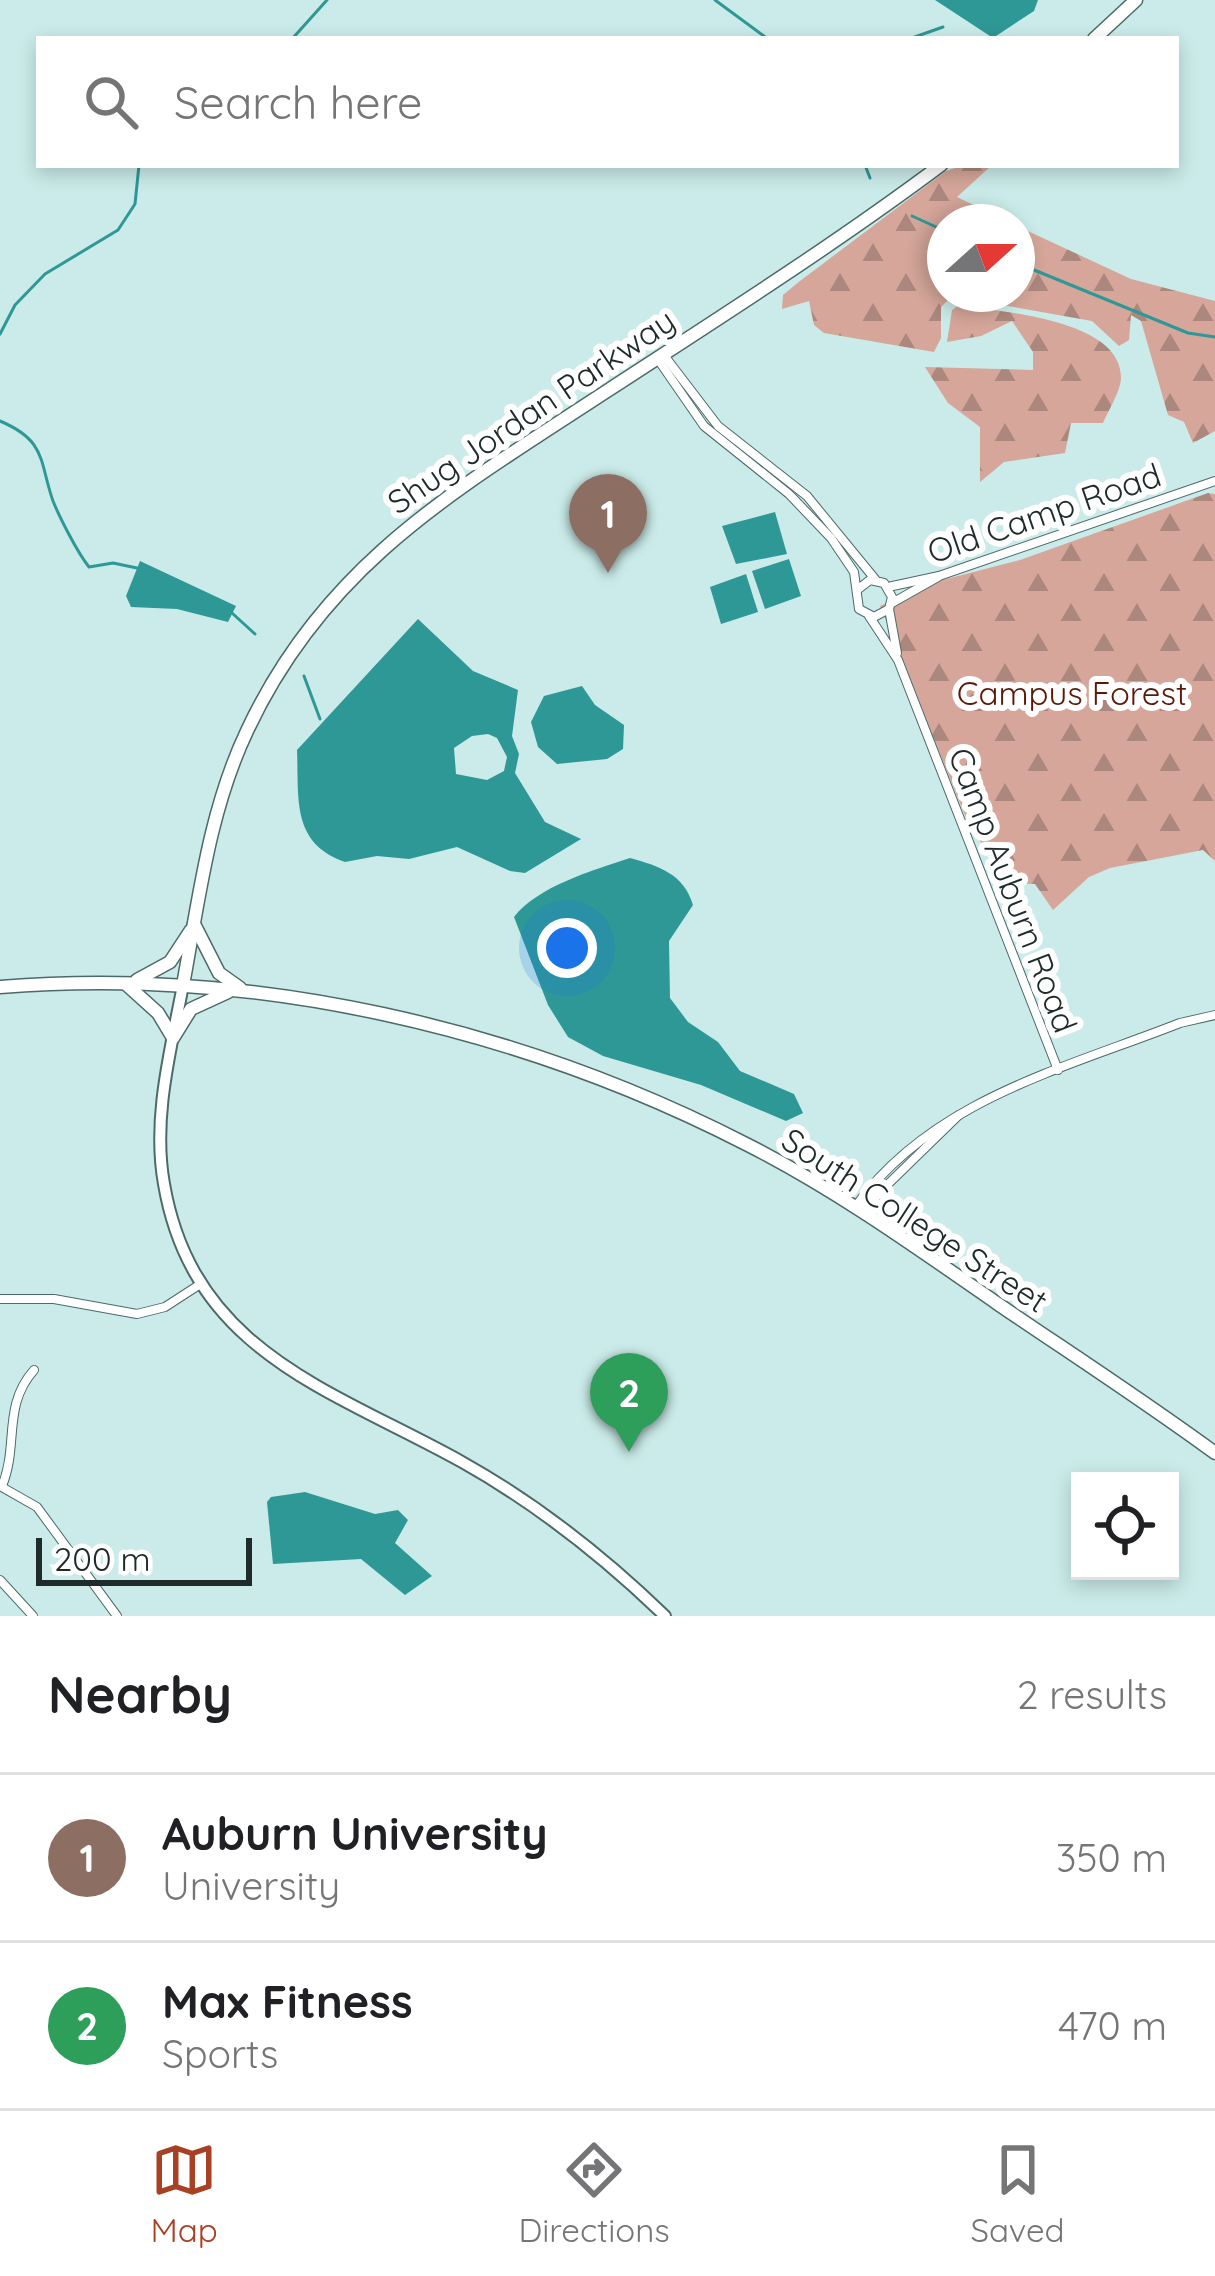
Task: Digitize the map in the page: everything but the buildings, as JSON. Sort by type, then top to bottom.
[{"type":"main road","points":[[1097,36],[1136,0]]},
{"type":"main road","name":"Shug Jordan Parkway","points":[[183,985],[218,806],[233,762],[281,667],[320,611],[377,550],[420,514],[937,168]]},
{"type":"main road","points":[[172,1038],[158,1012],[126,984],[170,962],[194,924]]},
{"type":"main road","points":[[172,1038],[191,1009],[239,991],[219,973],[194,924]]},
{"type":"main road","name":"South College Street","points":[[0,987],[126,984],[239,991],[364,1010],[567,1068],[709,1126],[860,1209],[1215,1453]]},
{"type":"main road","points":[[183,985],[160,1133],[164,1183],[186,1255],[202,1283],[244,1337],[283,1369],[506,1488],[589,1548],[665,1616]]},
{"type":"street","points":[[660,356],[718,426],[807,496],[876,580],[888,586],[890,606],[869,616],[859,609],[850,563],[831,538],[789,494],[704,426],[660,356]]},
{"type":"street","name":"Old Camp Road","points":[[888,586],[939,576],[1215,481]]},
{"type":"street","name":"Old Camp Road","points":[[890,606],[939,576]]},
{"type":"street","points":[[857,590],[876,580]]},
{"type":"street","name":"Camp Auburn Road","points":[[890,606],[898,660]]},
{"type":"street","name":"Camp Auburn Road","points":[[869,616],[898,660],[1058,1070]]},
{"type":"street","points":[[860,1209],[881,1173],[919,1138],[960,1114],[1058,1070],[1215,1015]]},
{"type":"street","points":[[860,1209],[960,1114]]},
{"type":"street","points":[[883,1189],[885,1211],[902,1237]]},
{"type":"street","points":[[0,1299],[54,1298],[136,1314],[165,1307],[202,1283]]},
{"type":"street","points":[[34,1370],[13,1401],[11,1460],[1,1486],[37,1507],[117,1616]]},
{"type":"street","points":[[0,1580],[33,1616]]},
{"type":"green space","points":[[989,168],[957,197],[972,204],[927,204],[927,312],[941,312],[941,338],[934,352],[824,333],[814,325],[809,301],[782,309],[783,295],[946,171]]},
{"type":"green space","points":[[1035,234],[1131,279],[1215,301],[1215,431],[1193,443],[1184,422],[1168,415],[1141,321],[1131,315],[1129,340],[1119,346],[1092,321],[1035,311]]},
{"type":"green space","points":[[952,312],[1029,316],[1081,331],[1102,343],[1116,359],[1121,379],[1103,423],[1071,423],[1065,453],[1004,462],[980,482],[980,427],[948,403],[925,367],[1033,370],[1033,352],[1012,321],[981,336],[947,342]]},
{"type":"green space","name":"Campus Forest","points":[[1215,494],[1215,861],[1203,850],[1110,868],[1089,877],[1053,910],[1035,884],[1004,883],[964,813],[880,606],[927,584],[1020,560]]},
{"type":"water","points":[[935,0],[1038,0],[1034,11],[990,36]]},
{"type":"water","points":[[775,512],[787,554],[736,564],[722,526]]},
{"type":"water","points":[[789,559],[801,596],[765,609],[752,571]]},
{"type":"water","points":[[140,561],[236,606],[228,622],[177,609],[131,607],[126,596]]},
{"type":"water","points":[[746,574],[758,612],[721,624],[710,587]]},
{"type":"water","points":[[418,619],[473,671],[518,690],[512,736],[519,754],[515,773],[545,822],[581,839],[525,873],[457,847],[409,859],[377,856],[345,862],[328,854],[307,831],[299,802],[297,750]],"holes":[[[472,736],[497,738],[507,757],[504,771],[487,780],[456,774],[454,748]]]},
{"type":"water","points":[[582,686],[595,705],[624,725],[623,749],[607,759],[557,764],[538,747],[531,722],[544,696]]},
{"type":"water","points":[[630,858],[677,879],[693,905],[669,941],[670,998],[688,1022],[718,1042],[740,1071],[794,1094],[803,1113],[786,1121],[701,1085],[603,1056],[568,1037],[548,1005],[514,917],[552,888]]},
{"type":"water","points":[[305,1492],[375,1514],[398,1510],[408,1520],[395,1543],[432,1576],[405,1595],[361,1559],[273,1564],[267,1502],[271,1497]]},
{"type":"waterway","points":[[295,36],[327,0]]},
{"type":"waterway","points":[[715,0],[764,36]]},
{"type":"waterway","points":[[918,36],[943,27]]},
{"type":"waterway","points":[[0,334],[15,305],[45,274],[118,230],[135,204],[139,168]]},
{"type":"waterway","points":[[866,168],[870,178]]},
{"type":"waterway","points":[[912,216],[927,223]]},
{"type":"waterway","points":[[1035,270],[1188,333],[1215,337]]},
{"type":"waterway","points":[[0,421],[34,445],[56,508],[89,567],[113,563],[137,568]]},
{"type":"waterway","points":[[232,613],[255,634]]},
{"type":"waterway","points":[[304,676],[320,719]]},
{"type":"place","name":"Auburn University","points":[[608,573]]},
{"type":"place","name":"Max Fitness","points":[[629,1452]]}]
